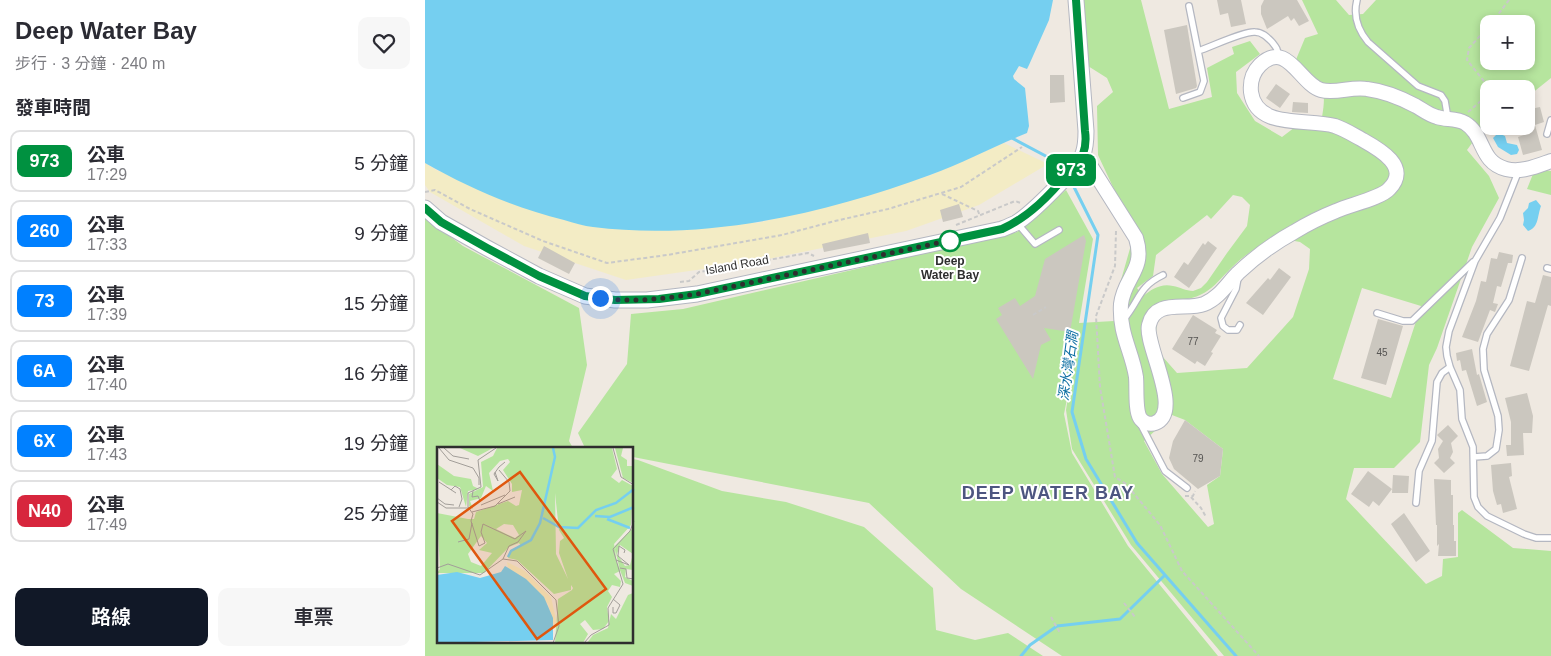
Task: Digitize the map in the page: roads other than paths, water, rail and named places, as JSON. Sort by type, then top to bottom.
[{"type":"main road","points":[[1076,0],[1086,143],[1083,154]]},
{"type":"main road","name":"Island Road","points":[[425,208],[441,222],[539,276],[585,296],[615,300],[659,299],[697,294],[1002,229],[1017,222],[1031,212],[1061,181],[1083,154]]},
{"type":"street","points":[[1083,154],[1138,244],[1138,263],[1123,297],[1122,323],[1125,340],[1135,370],[1138,414],[1141,419],[1150,424],[1158,422],[1163,415],[1165,404],[1163,380],[1148,329],[1151,319],[1157,312],[1166,307],[1197,306],[1210,301],[1238,274],[1274,245],[1313,221],[1335,211],[1384,194],[1392,186],[1395,178],[1394,165],[1388,155],[1342,128],[1323,123],[1274,118],[1261,112],[1253,101],[1251,80],[1262,63],[1278,58],[1293,64],[1308,83],[1319,90],[1368,89],[1406,101],[1436,117],[1461,122],[1472,129],[1485,155],[1495,164],[1507,170],[1519,170],[1551,162]]},
{"type":"lane","points":[[1357,0],[1355,12],[1363,36],[1418,86],[1441,95],[1451,119]]},
{"type":"lane","points":[[1183,98],[1200,92],[1204,85],[1189,6]]},
{"type":"lane","points":[[1198,52],[1254,32],[1263,34],[1276,46],[1278,58]]},
{"type":"lane","points":[[1547,134],[1551,120]]},
{"type":"lane","points":[[1519,170],[1500,218],[1475,261],[1447,339],[1447,356],[1460,390],[1462,419],[1473,447],[1474,497],[1482,512],[1531,537],[1551,538]]},
{"type":"lane","points":[[1017,222],[1035,244],[1059,230]]},
{"type":"lane","points":[[1474,457],[1487,456],[1495,449],[1499,430],[1498,416],[1484,370],[1483,349],[1487,334],[1509,300],[1522,258]]},
{"type":"lane","points":[[1377,313],[1403,321],[1412,320],[1475,261]]},
{"type":"lane","points":[[1238,274],[1236,289],[1222,314],[1221,322],[1225,329],[1231,331],[1237,330],[1240,325]]},
{"type":"lane","points":[[1122,323],[1141,290],[1163,275]]},
{"type":"lane","points":[[1416,503],[1419,471],[1432,441],[1437,382],[1442,373],[1450,367]]},
{"type":"lane","points":[[1141,419],[1140,423],[1163,467],[1187,488]]},
{"type":"water","points":[[425,0],[1053,0],[1049,20],[1027,69],[1019,66],[1013,76],[1025,88],[1029,126],[1027,133],[930,175],[849,202],[764,221],[721,227],[636,230],[586,226],[528,210],[475,189],[425,163]]},
{"type":"water","points":[[1496,135],[1505,136],[1507,143],[1517,145],[1519,150],[1517,154],[1511,155],[1498,147],[1493,138]]},
{"type":"water","points":[[1536,200],[1541,206],[1538,218],[1534,227],[1528,231],[1523,225],[1523,213],[1528,208],[1529,203]]},
{"type":"waterway","points":[[1010,137],[1057,162],[1065,170]]},
{"type":"waterway","name":"深水灣石澗","points":[[1072,183],[1098,235],[1072,412],[1086,459],[1137,543],[1236,656]]},
{"type":"waterway","points":[[1021,656],[1030,645],[1057,626],[1120,619],[1165,575]]},
{"type":"place","name":"Deep Water Bay","points":[[950,241]]},
{"type":"district","name":"DEEP WATER BAY","points":[[1048,493]]}]
